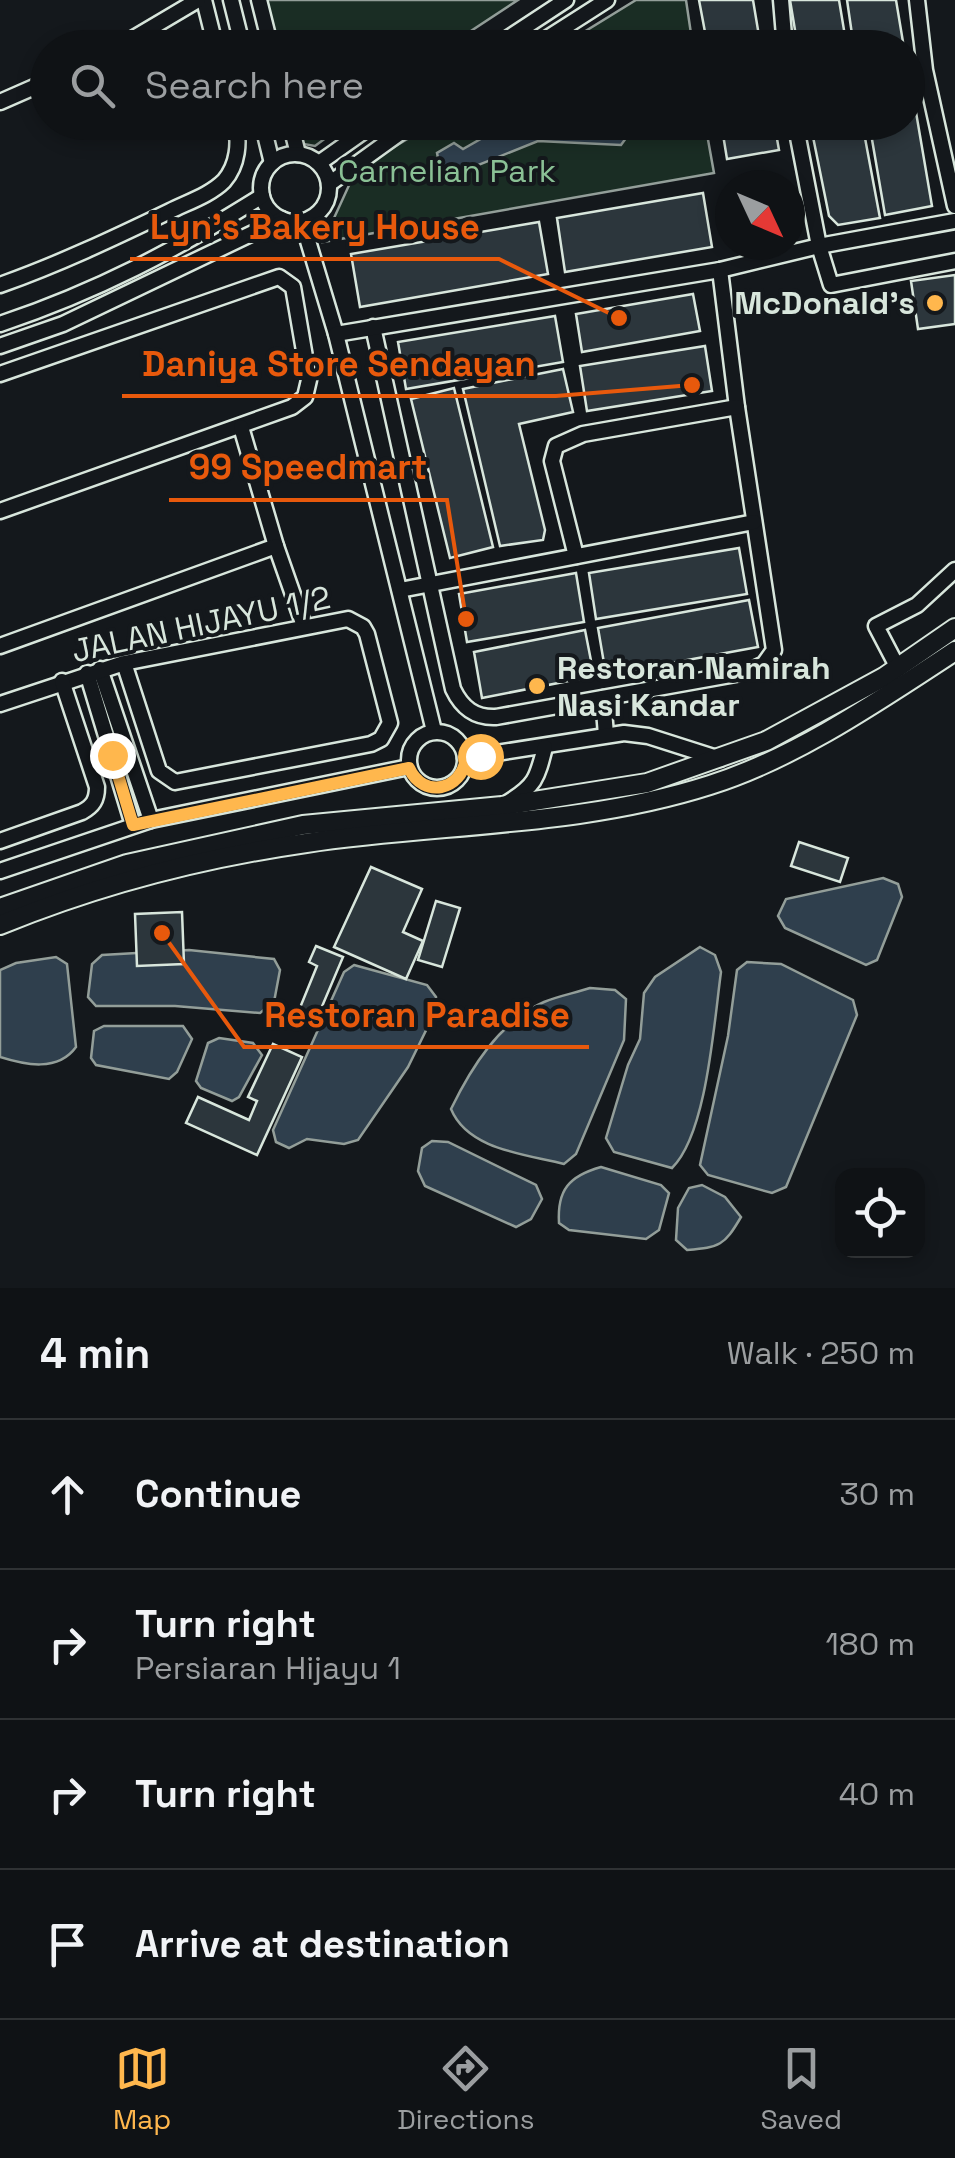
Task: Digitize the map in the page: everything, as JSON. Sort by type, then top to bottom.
[{"type":"main road","points":[[0,908],[126,864],[303,825],[502,806],[647,783],[766,741],[898,668],[955,628]]},
{"type":"main road","points":[[0,924],[73,896],[138,878],[306,842],[512,824],[653,800],[707,786],[783,754],[955,651]]},
{"type":"street","points":[[148,30],[201,0],[210,30]]},
{"type":"street","points":[[232,0],[239,30]]},
{"type":"street","points":[[260,0],[267,30]]},
{"type":"street","points":[[520,30],[566,0]]},
{"type":"street","points":[[560,30],[607,0]]},
{"type":"street","points":[[780,0],[783,30]]},
{"type":"street","points":[[917,0],[921,30]]},
{"type":"street","points":[[925,62],[955,206]]},
{"type":"street","points":[[0,102],[30,90]]},
{"type":"street","points":[[0,285],[102,245],[212,190],[230,172],[238,140]]},
{"type":"street","points":[[266,140],[272,163]]},
{"type":"street","points":[[294,140],[298,154]]},
{"type":"street","points":[[319,163],[352,140]]},
{"type":"street","points":[[329,184],[389,140]]},
{"type":"street","points":[[798,140],[819,246],[831,285],[955,262]]},
{"type":"street","points":[[298,154],[319,163],[329,184],[325,204],[311,218],[302,222],[282,220],[273,214],[262,196],[264,172],[272,163],[298,154]]},
{"type":"street","points":[[0,324],[58,305],[183,246],[262,196]]},
{"type":"street","points":[[0,346],[63,324],[282,220]]},
{"type":"street","points":[[336,334],[720,270],[819,246],[955,221]]},
{"type":"street","points":[[302,222],[336,334],[434,731]]},
{"type":"street","points":[[373,326],[453,689],[466,708],[484,717],[496,717],[747,672],[770,657],[774,641],[737,408],[720,270]]},
{"type":"street","points":[[0,374],[279,278],[292,287],[308,389],[292,407],[0,511]]},
{"type":"street","points":[[576,556],[552,460],[556,446],[584,434],[737,408]]},
{"type":"street","points":[[241,427],[304,626]]},
{"type":"street","points":[[400,590],[754,522]]},
{"type":"street","points":[[0,646],[276,546]]},
{"type":"street","points":[[898,668],[876,626],[917,605],[955,570]]},
{"type":"street","name":"JALAN HIJAYU 1/2","points":[[0,704],[124,662],[348,619],[367,634],[390,723],[382,739],[185,783],[174,782],[159,771],[124,662]]},
{"type":"street","points":[[94,671],[151,820]]},
{"type":"street","points":[[94,671],[133,825]]},
{"type":"street","points":[[0,841],[82,812],[94,802],[97,787],[62,682]]},
{"type":"street","points":[[604,698],[606,735]]},
{"type":"street","points":[[434,731],[452,735],[464,749],[466,758],[461,775],[447,787],[420,783],[409,768],[411,748],[424,734],[434,731]]},
{"type":"street","points":[[466,758],[624,732],[720,760]]},
{"type":"street","points":[[502,806],[532,787],[546,747]]},
{"type":"street","points":[[0,871],[151,820],[409,768]]},
{"type":"green space","points":[[254,0],[518,0],[472,30],[262,30]]},
{"type":"green space","points":[[636,0],[686,0],[690,30],[587,30]]},
{"type":"green space","points":[[291,140],[323,140],[315,146]]},
{"type":"green space","name":"Carnelian Park","points":[[406,140],[708,140],[714,173],[323,242],[356,170]]},
{"type":"water","points":[[479,140],[625,140],[621,145],[538,141],[446,178],[441,173],[437,153],[454,143],[463,149]]},
{"type":"water","points":[[883,878],[898,884],[902,897],[877,960],[866,965],[785,928],[778,916],[786,899]]},
{"type":"water","points":[[700,947],[715,955],[721,972],[701,1104],[684,1152],[672,1168],[614,1152],[606,1138],[640,1039],[644,993],[655,977]]},
{"type":"water","points":[[189,950],[274,959],[280,970],[274,1002],[260,1013],[175,1006],[96,1006],[88,997],[92,964],[102,955]]},
{"type":"water","points":[[56,957],[67,964],[76,1047],[51,1063],[30,1064],[0,1057],[0,970],[16,963]]},
{"type":"water","points":[[747,962],[781,964],[853,1000],[857,1015],[786,1187],[772,1193],[708,1175],[700,1165],[728,1036],[737,970]]},
{"type":"water","points":[[354,965],[427,985],[436,997],[436,1010],[408,1067],[358,1140],[344,1144],[307,1139],[289,1148],[276,1142],[273,1130],[344,972]]},
{"type":"water","points":[[590,988],[615,990],[626,999],[624,1040],[576,1154],[564,1164],[499,1148],[470,1133],[451,1109],[488,1048],[528,1011],[549,1000]]},
{"type":"water","points":[[104,1026],[183,1026],[192,1039],[177,1072],[169,1079],[96,1065],[91,1058],[94,1031]]},
{"type":"water","points":[[219,1038],[253,1043],[262,1055],[239,1097],[232,1101],[201,1088],[196,1081],[208,1043]]},
{"type":"water","points":[[432,1141],[448,1142],[536,1185],[542,1199],[531,1219],[516,1227],[425,1186],[418,1171],[422,1148]]},
{"type":"water","points":[[601,1167],[661,1185],[669,1193],[659,1230],[646,1239],[569,1230],[559,1223],[560,1202],[567,1186]]},
{"type":"water","points":[[702,1185],[725,1197],[741,1217],[720,1243],[687,1250],[676,1240],[678,1208],[689,1188]]},
{"type":"building","points":[[699,0],[753,0],[758,30],[705,30]]},
{"type":"building","points":[[790,0],[839,0],[844,30],[795,30]]},
{"type":"building","points":[[847,0],[896,0],[901,30],[851,30]]},
{"type":"building","points":[[724,140],[777,140],[779,150],[727,159]]},
{"type":"building","points":[[814,140],[865,140],[880,218],[838,225],[829,216]]},
{"type":"building","points":[[872,140],[921,140],[932,206],[885,215]]},
{"type":"building","points":[[703,193],[712,247],[565,272],[557,218]]},
{"type":"building","points":[[539,222],[548,274],[360,307],[351,254]]},
{"type":"building","name":"McDonald's","points":[[955,275],[955,324],[918,329],[911,281]]},
{"type":"building","points":[[693,294],[700,331],[582,352],[576,314]]},
{"type":"building","points":[[555,316],[563,362],[406,389],[398,342]]},
{"type":"building","points":[[705,346],[712,391],[587,411],[580,366]]},
{"type":"building","points":[[563,369],[573,412],[519,424],[545,530],[543,540],[500,546],[463,389]]},
{"type":"building","points":[[454,388],[493,547],[450,558],[411,399]]},
{"type":"building","points":[[739,548],[747,594],[596,619],[589,573]]},
{"type":"building","points":[[576,573],[584,622],[467,642],[459,594]]},
{"type":"building","points":[[749,600],[758,647],[606,675],[598,628]]},
{"type":"building","points":[[585,630],[594,676],[482,698],[474,652]]},
{"type":"building","points":[[799,842],[848,858],[840,882],[791,866]]},
{"type":"building","points":[[371,867],[422,889],[403,932],[423,941],[406,979],[334,947]]},
{"type":"building","points":[[436,901],[460,908],[442,967],[418,960]]},
{"type":"building","points":[[182,912],[184,964],[137,966],[135,914]]},
{"type":"building","points":[[316,946],[343,957],[315,1023],[297,1015],[317,966],[309,962]]},
{"type":"building","points":[[273,1044],[302,1057],[257,1155],[186,1123],[198,1097],[249,1120],[257,1101],[248,1097]]},
{"type":"place","name":"McDonald's","points":[[935,303]]},
{"type":"place","name":"Lyn's Bakery House","points":[[619,318]]},
{"type":"place","name":"Daniya Store Sendayan","points":[[692,385]]},
{"type":"place","name":"99 Speedmart","points":[[466,619]]},
{"type":"place","name":"Restoran Namirah Nasi Kandar","points":[[537,686]]},
{"type":"place","name":"Restoran Paradise","points":[[162,933]]},
{"type":"route","points":[[112,755],[133,825],[409,768],[428,787],[447,787],[461,775],[466,758],[480,756]]}]
